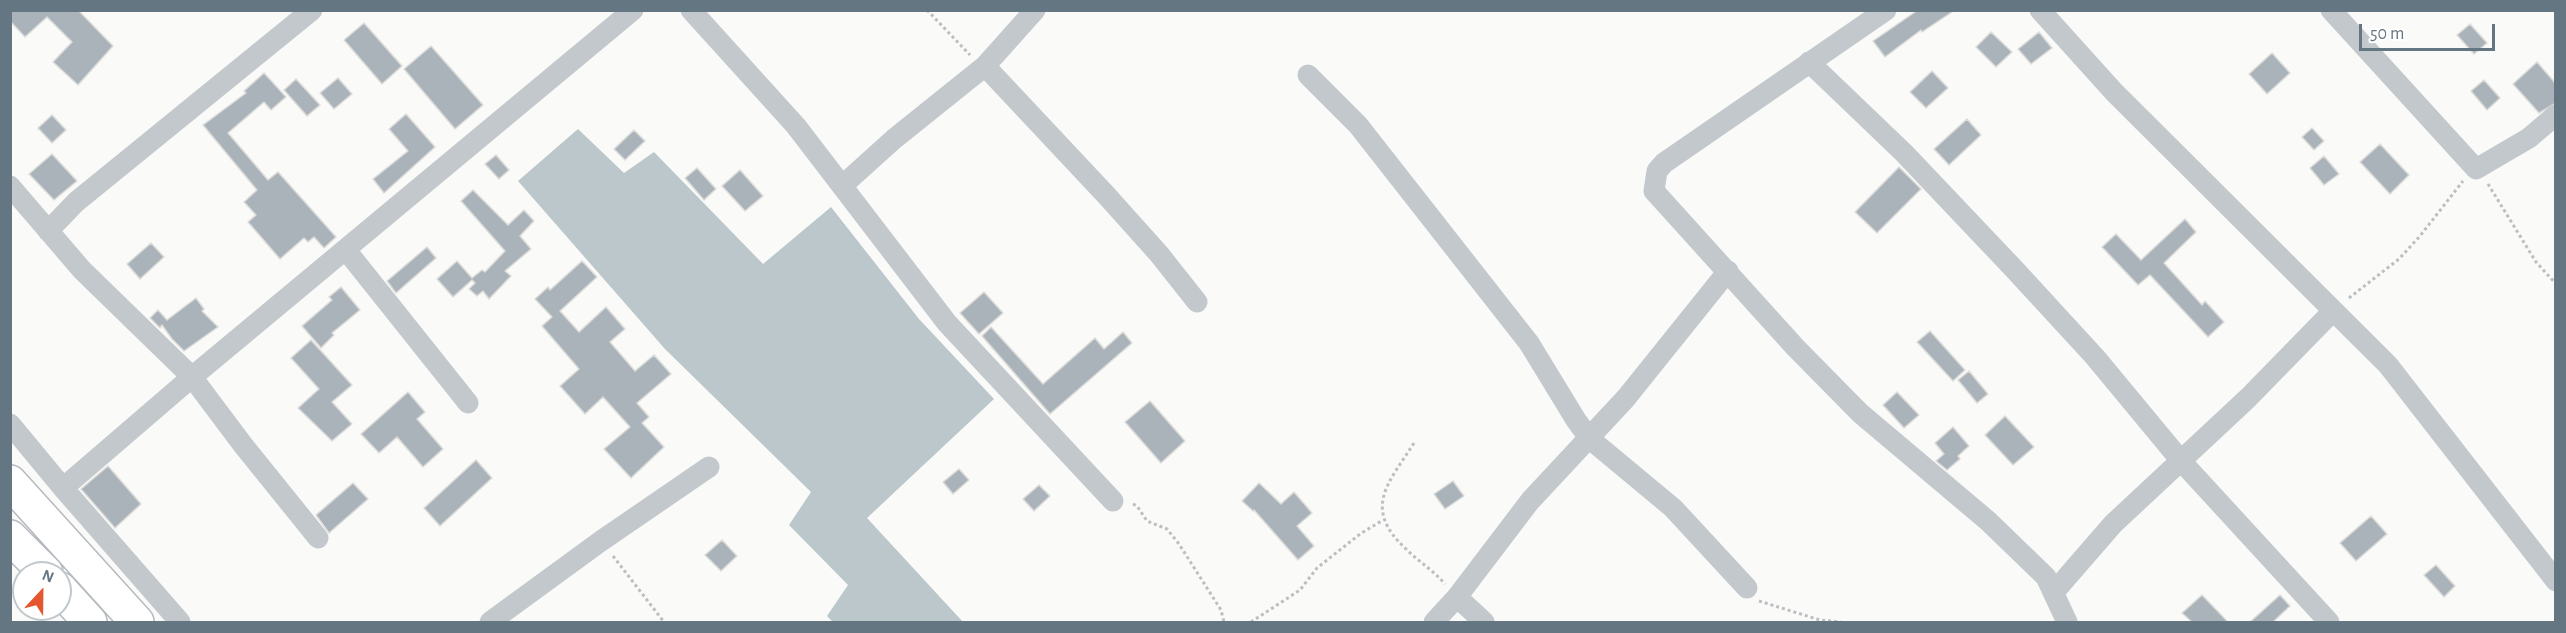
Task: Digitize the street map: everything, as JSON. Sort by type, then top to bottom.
[{"type":"main road","points":[[10,482],[137,622]]},
{"type":"main road","points":[[10,537],[34,561]]},
{"type":"main road","points":[[72,602],[90,622]]},
{"type":"street","points":[[48,231],[76,202],[312,10]]},
{"type":"street","points":[[63,488],[192,377],[633,10]]},
{"type":"street","points":[[691,10],[751,74],[843,185],[947,323],[1113,501]]},
{"type":"street","points":[[843,185],[894,139],[985,66],[1035,10]]},
{"type":"street","points":[[1886,10],[1664,163],[1657,171],[1654,191],[1795,347],[1860,413],[2011,542],[2046,577],[2054,592],[2056,603],[2067,622]]},
{"type":"street","points":[[2040,10],[2114,92],[2388,365],[2556,581]]},
{"type":"street","points":[[2331,10],[2476,169],[2529,138],[2556,115]]},
{"type":"street","points":[[1809,62],[1904,153],[2015,270],[2095,357],[2182,462],[2329,622]]},
{"type":"street","points":[[985,66],[1107,196],[1159,254],[1197,302]]},
{"type":"street","points":[[1308,75],[1359,125],[1529,342],[1590,439],[1674,508],[1747,588]]},
{"type":"street","points":[[10,186],[82,270],[192,377],[318,538]]},
{"type":"street","points":[[346,250],[468,403]]},
{"type":"street","points":[[1434,622],[1457,597],[1530,501],[1590,439],[1647,373],[1728,271]]},
{"type":"street","points":[[2054,592],[2113,524],[2182,462],[2332,311]]},
{"type":"street","points":[[10,424],[180,622]]},
{"type":"street","points":[[490,622],[601,541],[709,468]]},
{"type":"street","points":[[1457,597],[1484,622]]},
{"type":"path","points":[[927,10],[971,56],[985,66]]},
{"type":"path","points":[[2332,311],[2399,259],[2466,177],[2476,169],[2490,185],[2536,262],[2556,284]]},
{"type":"path","points":[[1414,443],[1385,490],[1381,504],[1383,520],[1405,549],[1431,568],[1457,597]]},
{"type":"path","points":[[1113,501],[1125,501],[1137,506],[1147,521],[1167,530],[1185,552],[1221,610],[1224,622]]},
{"type":"path","points":[[1251,622],[1300,590],[1317,568],[1360,534],[1383,520]]},
{"type":"path","points":[[601,541],[663,622]]},
{"type":"path","points":[[1747,588],[1760,602],[1767,605],[1782,607],[1820,620],[1841,622]]},
{"type":"shaded area","points":[[578,129],[624,173],[654,152],[763,264],[831,207],[919,319],[994,399],[867,518],[963,622],[833,622],[827,616],[848,585],[789,525],[811,492],[665,349],[518,181]]},
{"type":"building","points":[[10,10],[78,10],[113,46],[78,85],[53,62],[72,42],[47,17],[25,37],[10,21]]},
{"type":"building","points":[[1918,10],[1955,10],[1922,32],[1921,30],[1885,57],[1873,41]]},
{"type":"building","points":[[364,23],[402,66],[382,84],[344,40]]},
{"type":"building","points":[[2470,24],[2487,43],[2474,54],[2457,35]]},
{"type":"building","points":[[1991,32],[2012,52],[1996,67],[1976,47]]},
{"type":"building","points":[[2039,32],[2052,48],[2031,64],[2018,49]]},
{"type":"building","points":[[431,46],[483,105],[455,129],[404,69]]},
{"type":"building","points":[[2272,53],[2290,73],[2267,94],[2249,74]]},
{"type":"building","points":[[2537,62],[2556,84],[2556,103],[2539,113],[2513,84]]},
{"type":"building","points":[[1932,71],[1948,88],[1926,108],[1910,92]]},
{"type":"building","points":[[264,73],[286,97],[271,110],[264,102],[228,133],[268,180],[278,172],[336,237],[324,248],[314,237],[308,242],[304,238],[280,259],[248,222],[256,215],[244,202],[257,190],[203,125],[246,93],[244,91]]},
{"type":"building","points":[[338,78],[352,94],[334,109],[320,93]]},
{"type":"building","points":[[296,79],[320,105],[307,116],[284,90]]},
{"type":"building","points":[[2484,80],[2500,98],[2487,110],[2471,91]]},
{"type":"building","points":[[406,114],[435,147],[384,193],[373,179],[408,151],[389,129]]},
{"type":"building","points":[[52,115],[66,130],[52,143],[38,128]]},
{"type":"building","points":[[1967,119],[1981,135],[1949,165],[1934,149]]},
{"type":"building","points":[[2312,128],[2324,141],[2314,150],[2302,137]]},
{"type":"building","points":[[634,130],[645,141],[625,160],[614,149]]},
{"type":"building","points":[[2380,144],[2409,175],[2390,194],[2360,162]]},
{"type":"building","points":[[52,154],[77,181],[54,200],[29,174]]},
{"type":"building","points":[[496,155],[509,170],[499,179],[485,164]]},
{"type":"building","points":[[2324,156],[2339,174],[2324,185],[2310,168]]},
{"type":"building","points":[[1899,167],[1921,189],[1877,233],[1855,212]]},
{"type":"building","points":[[697,168],[716,189],[704,200],[685,178]]},
{"type":"building","points":[[740,170],[763,196],[745,211],[722,186]]},
{"type":"building","points":[[473,190],[508,225],[524,210],[534,221],[520,236],[531,249],[505,271],[511,276],[489,299],[483,291],[477,296],[469,289],[475,283],[472,280],[453,297],[437,279],[457,261],[472,278],[482,270],[485,272],[505,251],[461,201]]},
{"type":"building","points":[[2185,219],[2196,232],[2164,263],[2202,305],[2205,301],[2224,322],[2208,337],[2150,275],[2138,285],[2102,247],[2116,234],[2141,260]]},
{"type":"building","points":[[151,243],[164,257],[140,279],[127,264]]},
{"type":"building","points":[[427,247],[436,258],[396,293],[387,281]]},
{"type":"building","points":[[582,261],[597,277],[560,311],[579,332],[606,307],[625,329],[610,342],[635,371],[654,355],[671,374],[637,403],[649,417],[642,423],[664,447],[631,478],[604,449],[630,427],[603,397],[585,414],[560,386],[579,369],[542,326],[552,317],[535,299],[548,287],[550,290]]},
{"type":"building","points":[[341,287],[360,310],[332,333],[334,335],[321,348],[302,326],[332,300],[329,297]]},
{"type":"building","points":[[984,292],[1003,313],[979,334],[960,313]]},
{"type":"building","points":[[196,298],[204,309],[202,311],[218,327],[184,351],[162,325],[160,328],[150,318],[158,310],[167,320]]},
{"type":"building","points":[[991,327],[1043,384],[1095,338],[1104,349],[1123,332],[1132,343],[1050,414],[982,336]]},
{"type":"building","points":[[1930,331],[1965,370],[1953,381],[1917,342]]},
{"type":"building","points":[[311,340],[352,385],[332,402],[352,424],[332,441],[298,408],[319,389],[291,358]]},
{"type":"building","points":[[1969,371],[1988,394],[1977,403],[1958,380]]},
{"type":"building","points":[[408,392],[425,412],[417,419],[443,449],[423,467],[397,437],[379,453],[361,434]]},
{"type":"building","points":[[1897,392],[1919,415],[1904,428],[1883,405]]},
{"type":"building","points":[[1150,401],[1185,441],[1161,463],[1125,422]]},
{"type":"building","points":[[2005,416],[2034,447],[2013,465],[1985,435]]},
{"type":"building","points":[[1953,427],[1969,446],[1958,456],[1960,459],[1947,470],[1936,461],[1944,454],[1935,443]]},
{"type":"building","points":[[476,460],[492,478],[440,526],[424,508]]},
{"type":"building","points":[[108,466],[141,504],[115,528],[81,489]]},
{"type":"building","points":[[959,469],[969,480],[953,494],[943,482]]},
{"type":"building","points":[[1453,481],[1464,496],[1445,509],[1434,494]]},
{"type":"building","points":[[353,483],[368,499],[329,533],[316,515]]},
{"type":"building","points":[[1259,483],[1281,504],[1294,492],[1312,513],[1297,526],[1314,546],[1298,560],[1254,510],[1242,501]]},
{"type":"building","points":[[1039,485],[1050,496],[1034,511],[1023,499]]},
{"type":"building","points":[[2371,516],[2387,534],[2356,561],[2340,543]]},
{"type":"building","points":[[722,540],[737,556],[721,571],[705,555]]},
{"type":"building","points":[[2436,565],[2455,586],[2444,597],[2424,575]]},
{"type":"building","points":[[2202,595],[2228,622],[2192,622],[2182,613]]},
{"type":"building","points":[[2280,595],[2290,606],[2273,622],[2250,622]]}]
